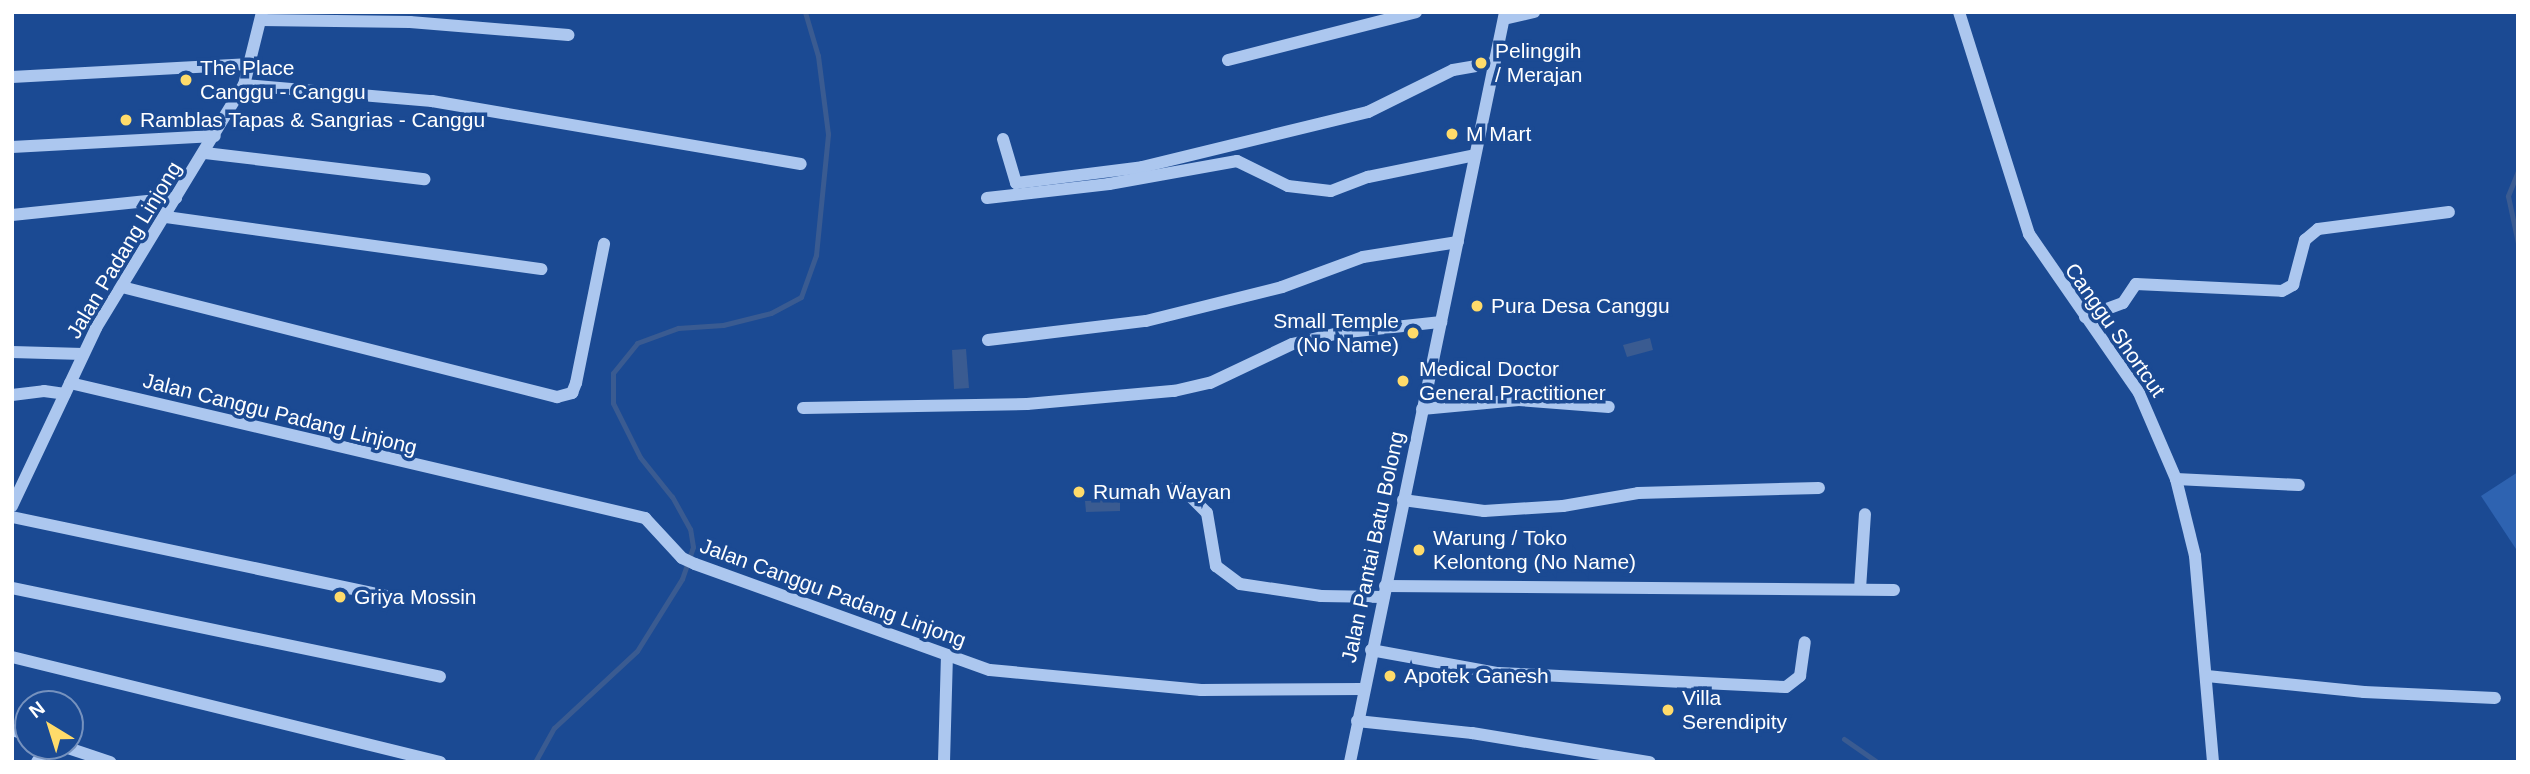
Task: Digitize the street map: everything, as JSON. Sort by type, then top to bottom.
[{"type":"street","points":[[1362,12],[1366,26]]},
{"type":"street","points":[[1228,60],[1416,12]]},
{"type":"street","points":[[1504,16],[1534,12]]},
{"type":"street","name":"Canggu Shortcut","points":[[1959,12],[2029,234],[2139,393],[2176,479],[2194,556],[2213,762]]},
{"type":"street","points":[[261,16],[410,22],[568,35]]},
{"type":"street","name":"Jalan Padang Linjong","points":[[12,506],[18,482],[83,354],[244,85],[261,16]]},
{"type":"street","name":"Jalan Pantai Batu Bolong","points":[[1350,762],[1362,689],[1504,16]]},
{"type":"street","points":[[1003,139],[1016,183],[1142,167],[1368,112],[1438,76],[1494,63]]},
{"type":"street","points":[[12,77],[251,64]]},
{"type":"street","points":[[244,85],[432,102],[801,164]]},
{"type":"street","points":[[12,147],[215,135]]},
{"type":"street","points":[[205,153],[424,179]]},
{"type":"street","points":[[987,198],[1109,184],[1237,161],[1288,186],[1331,191],[1368,177],[1475,155]]},
{"type":"street","points":[[12,215],[176,198]]},
{"type":"street","points":[[2085,317],[2123,303],[2136,284],[2282,290],[2292,285],[2305,240],[2318,229],[2449,212]]},
{"type":"street","points":[[166,216],[541,269]]},
{"type":"street","points":[[988,340],[1146,321],[1282,287],[1363,257],[1458,242]]},
{"type":"street","points":[[122,287],[565,396],[576,383],[604,244]]},
{"type":"street","points":[[803,408],[1027,404],[1174,391],[1210,383],[1292,344],[1339,333],[1441,322]]},
{"type":"street","points":[[12,352],[83,354]]},
{"type":"street","name":"Jalan Canggu Padang Linjong","points":[[12,395],[67,388],[645,518],[682,558],[695,564],[990,670],[1201,690],[1362,689]]},
{"type":"street","points":[[1422,409],[1519,400],[1609,407]]},
{"type":"street","points":[[2176,479],[2299,485]]},
{"type":"street","points":[[1171,489],[1182,488],[1207,513],[1216,566],[1240,583],[1321,596],[1384,592],[1894,590]]},
{"type":"street","points":[[1403,500],[1484,511],[1563,506],[1638,493],[1819,488]]},
{"type":"street","points":[[1860,589],[1865,514]]},
{"type":"street","points":[[12,517],[392,597]]},
{"type":"street","points":[[12,588],[440,677]]},
{"type":"street","points":[[1371,650],[1498,673],[1786,687],[1800,676],[1805,642]]},
{"type":"street","points":[[944,762],[947,655]]},
{"type":"street","points":[[12,657],[440,762]]},
{"type":"street","points":[[2207,677],[2364,692],[2495,698]]},
{"type":"street","points":[[1357,721],[1472,733],[1650,762]]},
{"type":"street","points":[[84,753],[110,762]]},
{"type":"shaded area","points":[[1650,338],[1653,350],[1627,357],[1623,345]]},
{"type":"shaded area","points":[[966,349],[969,388],[954,389],[952,350]]},
{"type":"shaded area","points":[[2518,472],[2518,552],[2481,496]]},
{"type":"shaded area","points":[[1120,500],[1120,511],[1086,512],[1085,501]]},
{"type":"waterway","points":[[535,762],[554,728],[637,651],[682,579],[693,547],[690,529],[672,497],[640,457],[613,403],[613,373],[637,343],[678,328],[723,325],[771,313],[801,297],[816,255],[828,134],[818,56],[805,12]]},
{"type":"waterway","points":[[2518,171],[2508,196],[2518,243]]},
{"type":"waterway","points":[[2518,467],[2518,515]]},
{"type":"waterway","points":[[1844,739],[1877,762]]},
{"type":"place","name":"Pelinggih / Merajan","points":[[1481,63]]},
{"type":"place","name":"The Place Canggu - Canggu","points":[[186,80]]},
{"type":"place","name":"Ramblas Tapas & Sangrias - Canggu","points":[[126,120]]},
{"type":"place","name":"M Mart","points":[[1452,134]]},
{"type":"place","name":"Pura Desa Canggu","points":[[1477,306]]},
{"type":"place","name":"Small Temple (No Name)","points":[[1413,333]]},
{"type":"place","name":"Medical Doctor General Practitioner","points":[[1403,381]]},
{"type":"place","name":"Rumah Wayan","points":[[1079,492]]},
{"type":"place","name":"Warung / Toko Kelontong (No Name)","points":[[1419,550]]},
{"type":"place","name":"Griya Mossin","points":[[340,597]]},
{"type":"place","name":"Apotek Ganesh","points":[[1390,676]]},
{"type":"place","name":"Villa Serendipity","points":[[1668,710]]}]
